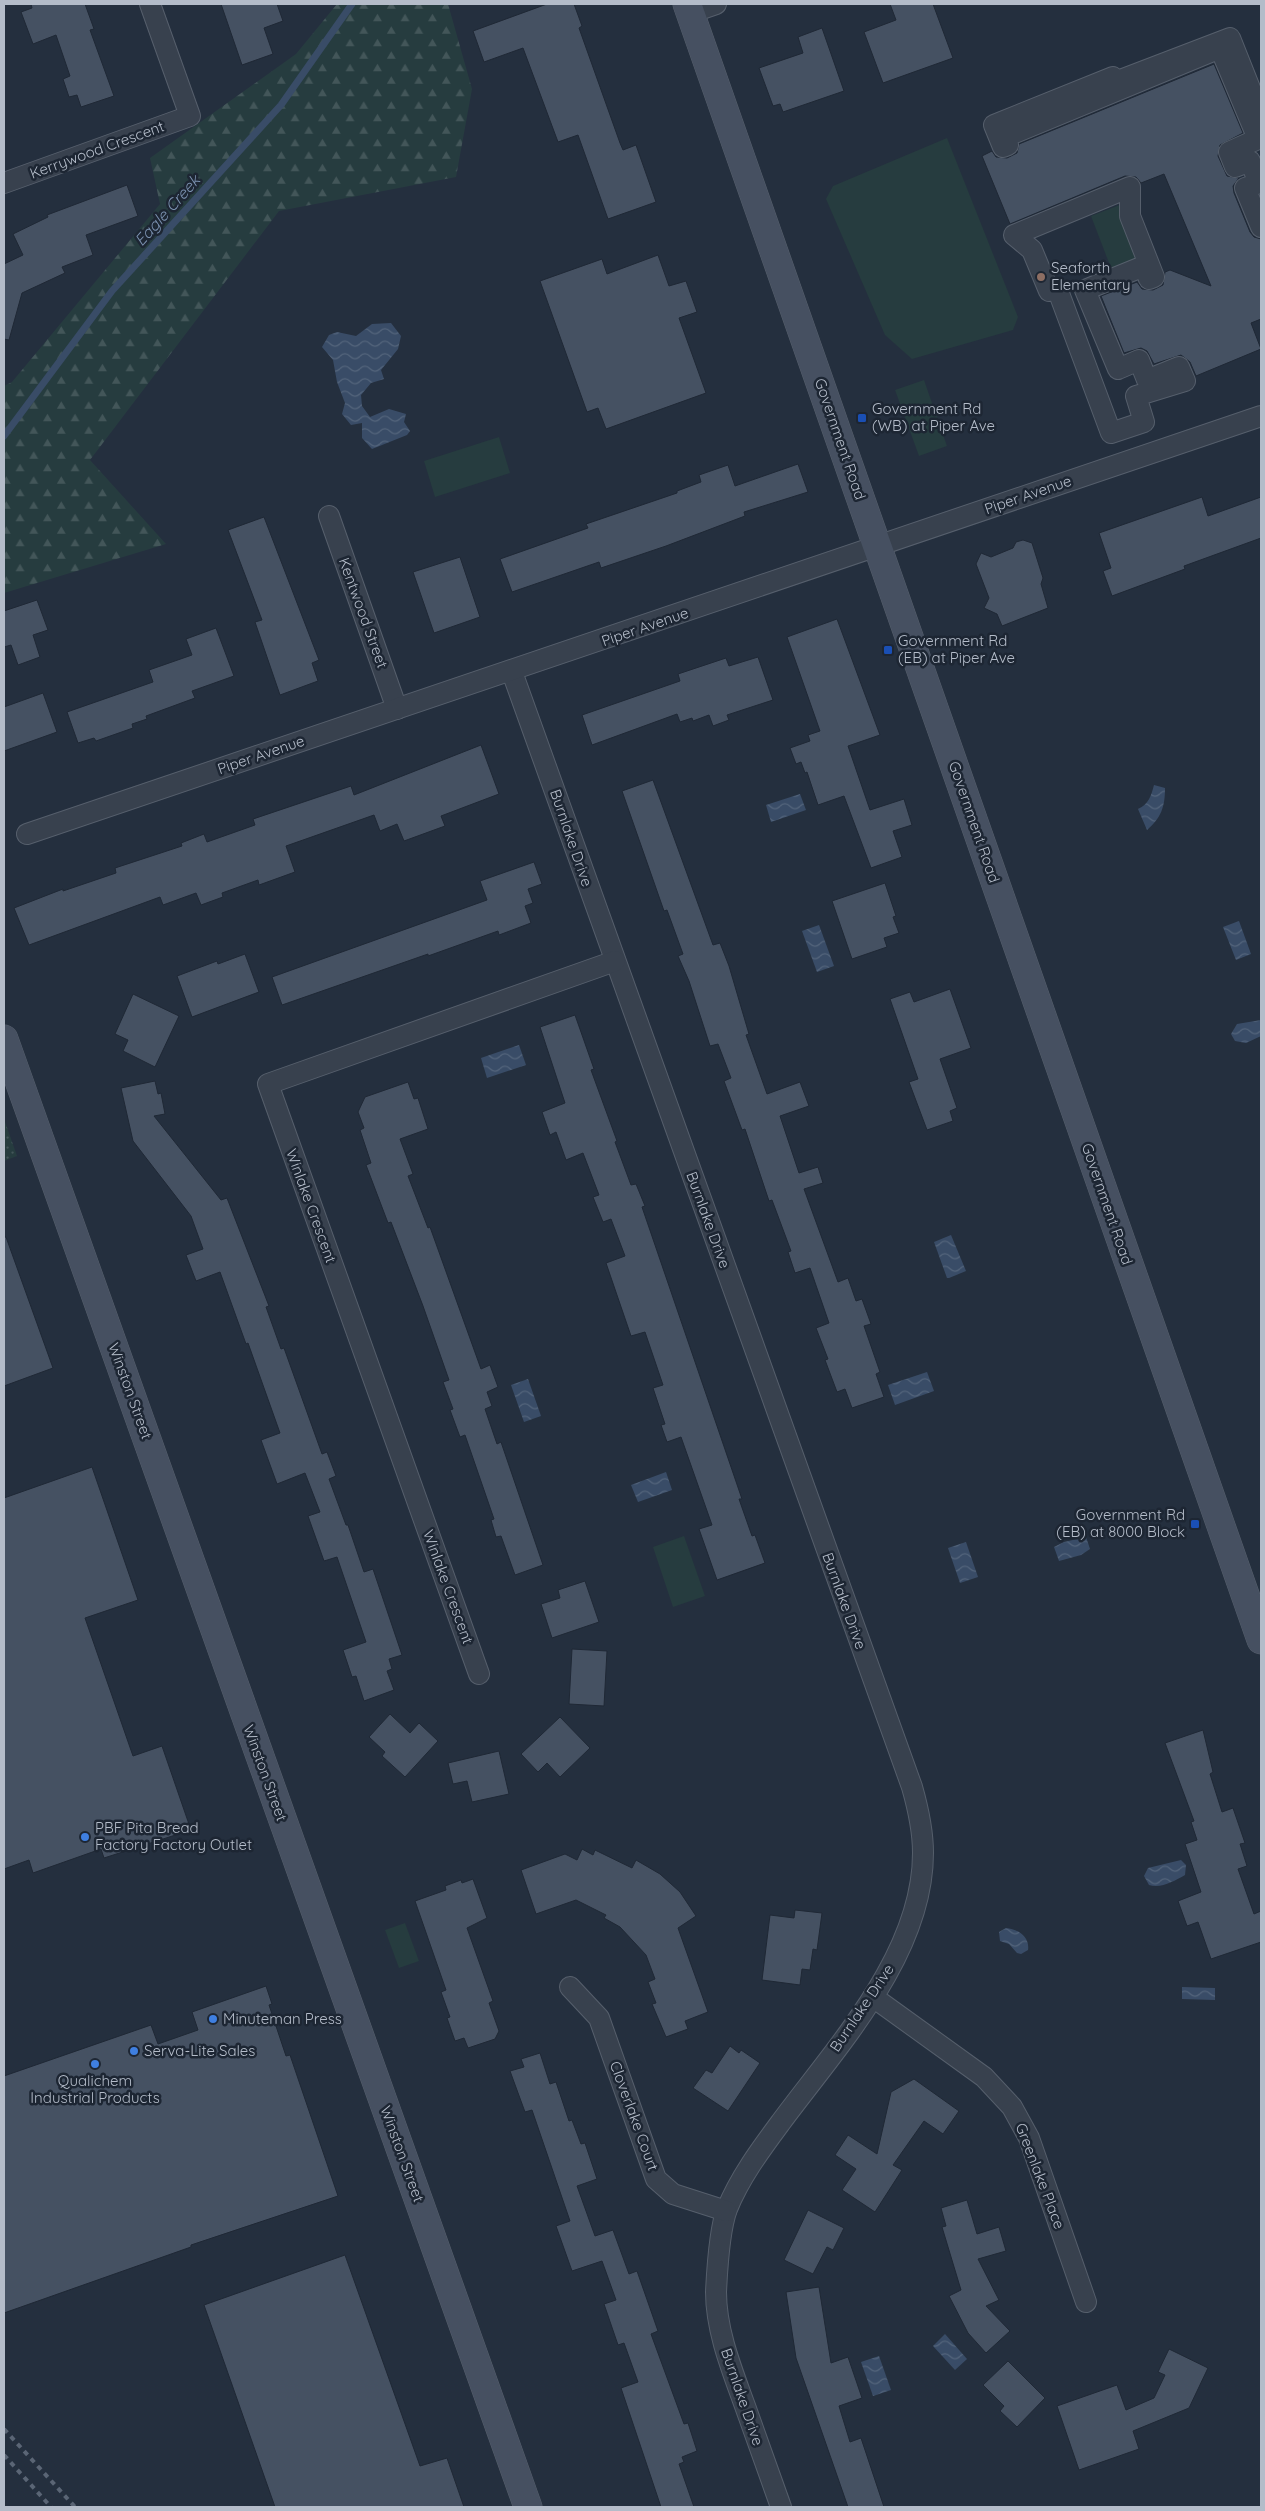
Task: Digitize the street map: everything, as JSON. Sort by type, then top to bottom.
[{"type":"street","name":"Kerrywood Crescent","points":[[4,183],[190,116],[150,4]]},
{"type":"street","points":[[688,8],[716,4]]},
{"type":"street","name":"Government Road","points":[[688,8],[1261,1640]]},
{"type":"street","points":[[1261,116],[1230,38],[1115,82],[1112,77],[994,125],[1002,147],[1008,144],[1005,137],[1220,48],[1258,140],[1229,152],[1235,167],[1250,161],[1259,183],[1245,188],[1261,227]]},
{"type":"street","points":[[1130,187],[1130,216],[1154,277],[1150,279],[1144,266],[1085,290],[1118,369],[1139,360],[1147,380],[1179,367],[1185,381],[1136,396],[1144,422],[1111,434],[1057,288],[1049,291],[1032,250],[1014,235],[1130,187]]},
{"type":"street","name":"Piper Avenue","points":[[27,834],[512,672],[1261,416]]},
{"type":"street","name":"Kentwood Street","points":[[329,516],[397,709]]},
{"type":"street","name":"Burnlake Drive","points":[[512,672],[912,1787],[918,1809],[923,1853],[917,1900],[897,1957],[873,1997],[755,2158],[726,2211],[716,2293],[721,2328],[729,2362],[781,2507]]},
{"type":"street","name":"Winlake Crescent","points":[[479,1674],[268,1084],[615,961]]},
{"type":"street","name":"Winston Street","points":[[4,1039],[528,2507]]},
{"type":"street","name":"Cloverlake Court","points":[[570,1987],[599,2018],[656,2179],[662,2187],[673,2194],[726,2211]]},
{"type":"street","name":"Greenlake Place","points":[[873,1997],[984,2076],[1012,2107],[1028,2138],[1086,2302]]},
{"type":"green space","points":[[337,4],[448,4],[472,89],[456,177],[279,211],[90,460],[166,544],[4,593],[4,386],[12,382],[160,204],[150,158],[296,54]]},
{"type":"green space","points":[[947,138],[1018,317],[1013,330],[912,359],[885,335],[826,199],[833,186]]},
{"type":"green space","points":[[1125,203],[1148,263],[1114,276],[1091,216]]},
{"type":"green space","points":[[924,380],[947,446],[919,456],[895,390]]},
{"type":"green space","points":[[499,437],[510,473],[435,497],[424,461]]},
{"type":"green space","points":[[4,1119],[17,1156],[4,1161]]},
{"type":"green space","points":[[684,1536],[705,1596],[673,1607],[653,1547]]},
{"type":"green space","points":[[405,1923],[419,1961],[399,1968],[385,1930]]},
{"type":"water","points":[[391,323],[401,336],[398,349],[381,370],[384,379],[371,383],[361,395],[362,406],[370,417],[389,409],[406,414],[404,422],[410,431],[407,435],[372,449],[362,438],[362,423],[351,425],[342,414],[345,403],[337,382],[333,360],[322,347],[329,335],[337,332],[356,336],[372,324]]},
{"type":"water","points":[[1154,785],[1165,788],[1164,801],[1159,816],[1147,830],[1138,809],[1151,796]]},
{"type":"water","points":[[800,794],[806,810],[771,822],[766,805]]},
{"type":"water","points":[[1239,921],[1251,954],[1236,960],[1223,927]]},
{"type":"water","points":[[819,925],[834,966],[817,972],[802,931]]},
{"type":"water","points":[[1261,1020],[1261,1036],[1246,1043],[1235,1041],[1231,1034],[1237,1024]]},
{"type":"water","points":[[519,1045],[526,1065],[487,1078],[481,1058]]},
{"type":"water","points":[[951,1235],[966,1271],[947,1278],[934,1242]]},
{"type":"water","points":[[927,1372],[934,1391],[895,1405],[888,1385]]},
{"type":"water","points":[[528,1379],[541,1416],[524,1422],[511,1385]]},
{"type":"water","points":[[666,1472],[672,1490],[638,1502],[631,1485]]},
{"type":"water","points":[[1086,1537],[1090,1549],[1081,1555],[1059,1561],[1054,1547],[1064,1542]]},
{"type":"water","points":[[966,1542],[978,1577],[960,1583],[948,1548]]},
{"type":"water","points":[[1181,1860],[1186,1865],[1185,1875],[1163,1885],[1149,1885],[1144,1876],[1148,1868]]},
{"type":"water","points":[[1006,1928],[1022,1934],[1027,1941],[1028,1950],[1021,1954],[1017,1953],[1009,1944],[1000,1941],[999,1932]]},
{"type":"water","points":[[1182,1987],[1215,1988],[1215,2000],[1182,1999]]},
{"type":"water","points":[[945,2334],[967,2359],[955,2370],[933,2346]]},
{"type":"water","points":[[879,2356],[891,2390],[873,2396],[861,2362]]},
{"type":"building","points":[[31,4],[85,4],[94,29],[90,30],[114,96],[81,107],[77,95],[69,97],[63,79],[70,76],[56,35],[33,44],[21,12],[32,8]]},
{"type":"building","points":[[221,4],[277,4],[283,21],[264,28],[273,54],[242,65]]},
{"type":"building","points":[[547,4],[574,4],[582,26],[579,28],[620,143],[623,150],[636,145],[656,202],[608,219],[578,135],[558,142],[523,48],[484,62],[473,31]]},
{"type":"building","points":[[890,4],[933,4],[953,58],[883,83],[864,32],[896,20]]},
{"type":"building","points":[[822,28],[844,91],[783,112],[780,104],[773,106],[759,68],[803,53],[798,37]]},
{"type":"building","points":[[1214,64],[1243,133],[1220,145],[1218,156],[1227,176],[1239,178],[1233,186],[1234,193],[1250,232],[1254,237],[1261,239],[1261,319],[1251,323],[1261,349],[1196,376],[1190,362],[1181,355],[1154,364],[1147,351],[1141,348],[1124,353],[1101,296],[1137,282],[1142,289],[1153,290],[1163,285],[1165,272],[1170,270],[1211,286],[1164,174],[1141,183],[1136,177],[1125,176],[1010,224],[982,156],[992,151],[996,157],[1007,158],[1017,153],[1019,144]]},
{"type":"building","points":[[127,185],[138,216],[86,235],[93,255],[62,267],[65,273],[22,293],[9,340],[4,339],[4,264],[23,255],[13,234],[48,217],[47,215]]},
{"type":"building","points":[[658,255],[669,286],[686,281],[697,312],[679,318],[706,393],[606,429],[598,408],[587,412],[540,281],[602,259],[607,274]]},
{"type":"building","points":[[798,464],[808,492],[744,512],[745,516],[601,568],[599,562],[512,592],[500,559],[588,528],[586,524],[677,493],[677,491],[701,482],[699,475],[728,465],[735,486]]},
{"type":"building","points":[[1202,497],[1208,516],[1261,497],[1261,538],[1184,566],[1185,569],[1112,596],[1103,571],[1111,568],[1099,533]]},
{"type":"building","points":[[264,517],[319,660],[312,663],[318,681],[280,695],[255,622],[262,620],[228,530]]},
{"type":"building","points":[[1023,540],[1032,543],[1043,578],[1041,584],[1048,608],[1002,626],[997,614],[984,608],[989,598],[976,564],[981,553],[991,557],[1013,548],[1016,542]]},
{"type":"building","points":[[460,557],[480,617],[434,633],[413,572]]},
{"type":"building","points":[[37,600],[48,630],[33,635],[40,657],[18,665],[11,645],[4,647],[4,611]]},
{"type":"building","points":[[837,619],[880,735],[848,746],[870,810],[904,799],[912,825],[893,831],[902,857],[871,868],[844,796],[818,805],[807,772],[805,773],[801,762],[796,764],[790,748],[810,741],[808,735],[820,731],[787,637]]},
{"type":"building","points":[[216,628],[234,676],[192,691],[195,698],[146,716],[147,719],[132,724],[133,728],[96,741],[94,738],[78,743],[67,712],[153,682],[149,670],[192,655],[186,639]]},
{"type":"building","points":[[758,657],[773,700],[727,715],[729,720],[713,726],[709,715],[693,721],[692,718],[680,722],[677,714],[592,745],[582,715],[680,681],[678,674],[726,658],[729,666]]},
{"type":"building","points":[[43,693],[57,732],[4,751],[4,707]]},
{"type":"building","points":[[481,745],[499,794],[441,816],[445,826],[404,841],[397,824],[380,831],[374,815],[286,846],[295,872],[259,885],[258,880],[222,893],[223,897],[201,905],[196,893],[163,905],[160,897],[29,945],[14,908],[63,889],[63,891],[116,873],[115,868],[182,846],[181,843],[204,834],[207,842],[255,825],[253,819],[351,786],[354,795]]},
{"type":"building","points":[[653,780],[713,945],[720,943],[729,966],[749,1034],[746,1035],[767,1094],[800,1082],[809,1106],[780,1116],[799,1173],[818,1167],[823,1183],[804,1189],[838,1282],[848,1278],[856,1301],[862,1299],[871,1324],[864,1326],[880,1372],[876,1374],[884,1397],[852,1408],[845,1389],[837,1392],[825,1360],[828,1359],[816,1328],[829,1323],[810,1268],[795,1273],[788,1252],[791,1251],[772,1200],[769,1201],[745,1129],[742,1130],[724,1081],[731,1078],[718,1044],[710,1046],[689,981],[678,956],[683,954],[667,910],[664,911],[622,791]]},
{"type":"building","points":[[534,862],[542,884],[528,889],[533,903],[525,906],[531,923],[499,935],[498,931],[428,956],[428,954],[282,1005],[272,977],[487,900],[480,881]]},
{"type":"building","points":[[885,883],[896,916],[893,917],[899,933],[884,938],[887,947],[852,959],[832,901]]},
{"type":"building","points":[[245,954],[259,992],[192,1017],[177,976],[217,961],[218,964]]},
{"type":"building","points":[[950,989],[971,1048],[940,1059],[957,1108],[950,1111],[953,1121],[927,1130],[909,1082],[918,1079],[890,999],[910,992],[914,1002]]},
{"type":"building","points":[[133,994],[179,1016],[155,1067],[123,1051],[128,1040],[115,1034]]},
{"type":"building","points":[[575,1015],[594,1069],[591,1070],[617,1141],[615,1142],[631,1185],[636,1184],[645,1206],[642,1207],[742,1499],[739,1499],[752,1536],[755,1535],[765,1563],[717,1580],[699,1529],[712,1525],[681,1437],[667,1442],[661,1425],[665,1424],[653,1388],[663,1385],[645,1332],[631,1336],[606,1263],[625,1256],[611,1219],[603,1222],[593,1197],[599,1195],[583,1153],[566,1160],[556,1132],[550,1135],[542,1112],[565,1103],[540,1027]]},
{"type":"building","points":[[155,1081],[158,1094],[161,1093],[165,1114],[154,1116],[221,1200],[227,1198],[269,1306],[266,1307],[281,1349],[284,1348],[322,1454],[327,1452],[336,1476],[329,1479],[346,1525],[348,1525],[364,1572],[373,1569],[402,1655],[389,1659],[392,1669],[387,1671],[394,1690],[364,1701],[356,1676],[352,1677],[343,1650],[366,1642],[337,1557],[324,1561],[308,1516],[320,1512],[305,1473],[277,1484],[261,1440],[280,1433],[220,1272],[196,1281],[186,1255],[203,1249],[191,1216],[133,1141],[121,1088]]},
{"type":"building","points":[[408,1082],[414,1099],[418,1098],[428,1129],[400,1139],[413,1174],[408,1176],[428,1228],[430,1227],[481,1369],[490,1365],[498,1387],[487,1392],[492,1406],[485,1409],[497,1444],[501,1442],[543,1565],[515,1575],[501,1536],[496,1537],[491,1520],[494,1519],[465,1435],[460,1437],[450,1410],[453,1409],[443,1382],[449,1380],[423,1306],[391,1222],[388,1223],[366,1165],[371,1163],[360,1130],[364,1128],[358,1112],[365,1097]]},
{"type":"building","points":[[4,1237],[6,1237],[53,1368],[4,1386]]},
{"type":"building","points":[[92,1467],[138,1600],[85,1618],[133,1756],[162,1746],[191,1830],[104,1858],[101,1849],[33,1873],[29,1860],[4,1869],[4,1498]]},
{"type":"building","points":[[585,1581],[599,1622],[552,1638],[541,1604],[560,1598],[558,1590]]},
{"type":"building","points":[[572,1649],[607,1651],[604,1706],[569,1704]]},
{"type":"building","points":[[390,1714],[410,1733],[419,1723],[438,1741],[405,1777],[382,1756],[385,1752],[369,1737]]},
{"type":"building","points":[[560,1717],[590,1748],[560,1777],[547,1763],[538,1772],[521,1754]]},
{"type":"building","points":[[1203,1730],[1213,1772],[1210,1774],[1222,1812],[1233,1808],[1245,1843],[1240,1844],[1247,1866],[1238,1869],[1254,1914],[1261,1911],[1261,1942],[1211,1959],[1198,1922],[1187,1926],[1178,1901],[1201,1892],[1185,1844],[1197,1840],[1191,1822],[1194,1821],[1165,1743]]},
{"type":"building","points":[[499,1751],[509,1794],[472,1802],[467,1781],[453,1784],[448,1763]]},
{"type":"building","points":[[582,1849],[593,1855],[595,1850],[632,1868],[636,1860],[660,1874],[680,1892],[696,1916],[678,1928],[708,2012],[685,2021],[688,2029],[666,2037],[652,2004],[656,2003],[648,1982],[655,1979],[646,1955],[620,1927],[604,1918],[606,1915],[576,1900],[536,1914],[521,1870],[565,1854],[577,1860]]},
{"type":"building","points":[[473,1879],[487,1918],[467,1928],[493,2001],[489,2003],[499,2031],[495,2039],[468,2048],[464,2038],[455,2041],[447,2018],[450,2017],[441,1992],[446,1990],[415,1901],[446,1890],[445,1886],[461,1880],[462,1883]]},
{"type":"building","points":[[795,1910],[822,1913],[817,1950],[813,1949],[810,1970],[802,1969],[800,1985],[762,1980],[770,1915],[794,1918]]},
{"type":"building","points":[[266,1986],[272,2004],[269,2005],[286,2056],[290,2055],[338,2196],[191,2245],[191,2247],[4,2313],[4,2076],[151,2025],[158,2044],[198,2030],[192,2012]]},
{"type":"building","points":[[730,2046],[739,2053],[741,2050],[760,2063],[728,2111],[693,2088],[706,2070],[712,2073]]},
{"type":"building","points":[[540,2053],[550,2084],[556,2082],[569,2121],[572,2120],[581,2144],[585,2143],[597,2179],[577,2186],[595,2236],[613,2230],[629,2274],[637,2271],[658,2331],[651,2334],[684,2424],[688,2423],[697,2451],[682,2457],[684,2462],[679,2464],[694,2507],[661,2507],[621,2388],[638,2382],[624,2343],[618,2345],[604,2304],[616,2300],[602,2261],[572,2271],[556,2226],[570,2221],[532,2110],[525,2112],[510,2071],[524,2067],[521,2059]]},
{"type":"building","points":[[914,2079],[959,2111],[943,2134],[924,2121],[893,2165],[902,2170],[875,2212],[842,2190],[856,2169],[835,2155],[848,2135],[877,2154],[891,2092]]},
{"type":"building","points":[[967,2200],[977,2234],[999,2227],[1006,2251],[978,2259],[999,2300],[986,2306],[1010,2331],[986,2353],[968,2333],[949,2296],[961,2290],[942,2227],[946,2226],[941,2208]]},
{"type":"building","points":[[808,2210],[844,2228],[833,2250],[827,2247],[813,2274],[784,2260]]},
{"type":"building","points":[[345,2255],[420,2466],[447,2458],[464,2507],[275,2507],[204,2305]]},
{"type":"building","points":[[819,2287],[831,2363],[848,2357],[862,2398],[839,2406],[850,2442],[861,2438],[884,2507],[848,2507],[796,2358],[786,2292]]},
{"type":"building","points":[[1169,2349],[1208,2368],[1189,2408],[1133,2431],[1139,2449],[1079,2470],[1057,2406],[1117,2385],[1126,2410],[1154,2398],[1165,2375],[1158,2372]]},
{"type":"building","points":[[1008,2361],[1045,2398],[1017,2427],[1000,2411],[1004,2406],[983,2385]]},
{"type":"waterway","name":"Eagle Creek","points":[[4,436],[112,291],[281,105],[352,4]]},
{"type":"railway","points":[[4,2429],[75,2507]]},
{"type":"railway","points":[[4,2455],[51,2507]]},
{"type":"place","name":"Seaforth Elementary","points":[[1041,277]]},
{"type":"place","name":"Government Rd (WB) at Piper Ave","points":[[862,418]]},
{"type":"place","name":"Government Rd (EB) at Piper Ave","points":[[888,650]]},
{"type":"place","name":"Government Rd (EB) at 8000 Block","points":[[1195,1524]]},
{"type":"place","name":"PBF Pita Bread Factory Factory Outlet","points":[[85,1837]]},
{"type":"place","name":"Minuteman Press","points":[[213,2019]]},
{"type":"place","name":"Serva-Lite Sales","points":[[134,2051]]},
{"type":"place","name":"Qualichem Industrial Products","points":[[95,2064]]}]
